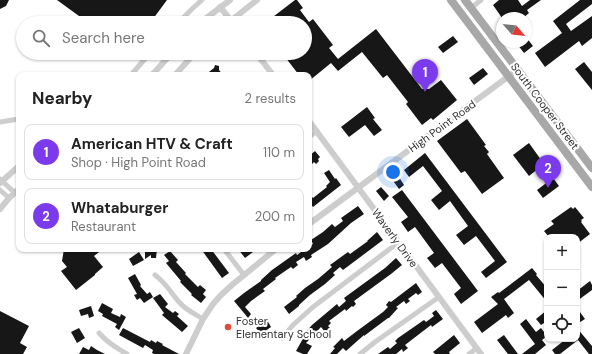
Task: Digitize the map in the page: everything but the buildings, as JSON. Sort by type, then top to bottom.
[{"type":"main road","name":"South Cooper Street","points":[[451,0],[592,187]]},
{"type":"main road","name":"South Cooper Street","points":[[465,0],[591,166]]},
{"type":"main road","points":[[561,145],[565,146],[580,163],[586,166],[591,166]]},
{"type":"street","points":[[185,16],[202,0]]},
{"type":"street","points":[[209,16],[230,0]]},
{"type":"street","points":[[238,16],[257,0]]},
{"type":"street","points":[[471,8],[481,0]]},
{"type":"street","points":[[220,8],[226,16]]},
{"type":"street","points":[[134,72],[144,60]]},
{"type":"street","points":[[155,72],[166,60]]},
{"type":"street","points":[[178,72],[189,60]]},
{"type":"street","points":[[261,60],[271,72]]},
{"type":"street","name":"High Point Road","points":[[312,222],[517,70]]},
{"type":"street","points":[[0,122],[16,119]]},
{"type":"street","name":"Waverly Drive","points":[[312,125],[481,354]]},
{"type":"street","points":[[312,135],[317,131]]},
{"type":"street","points":[[16,168],[1,180],[16,190]]},
{"type":"street","points":[[0,190],[9,198]]},
{"type":"street","points":[[0,209],[16,192]]},
{"type":"street","points":[[282,338],[293,325],[313,307],[399,242]]},
{"type":"street","points":[[226,252],[244,275]]},
{"type":"street","points":[[186,354],[203,319],[213,304],[221,295],[272,252]]},
{"type":"street","points":[[154,275],[167,286],[188,311],[203,319]]},
{"type":"street","points":[[360,354],[439,297]]},
{"type":"street","points":[[98,333],[118,349],[127,354]]},
{"type":"street","points":[[469,354],[477,348]]},
{"type":"place","name":"American HTV & Craft","points":[[425,92]]},
{"type":"place","name":"Whataburger","points":[[548,188]]},
{"type":"place","name":"Foster Elementary School","points":[[228,327]]}]
